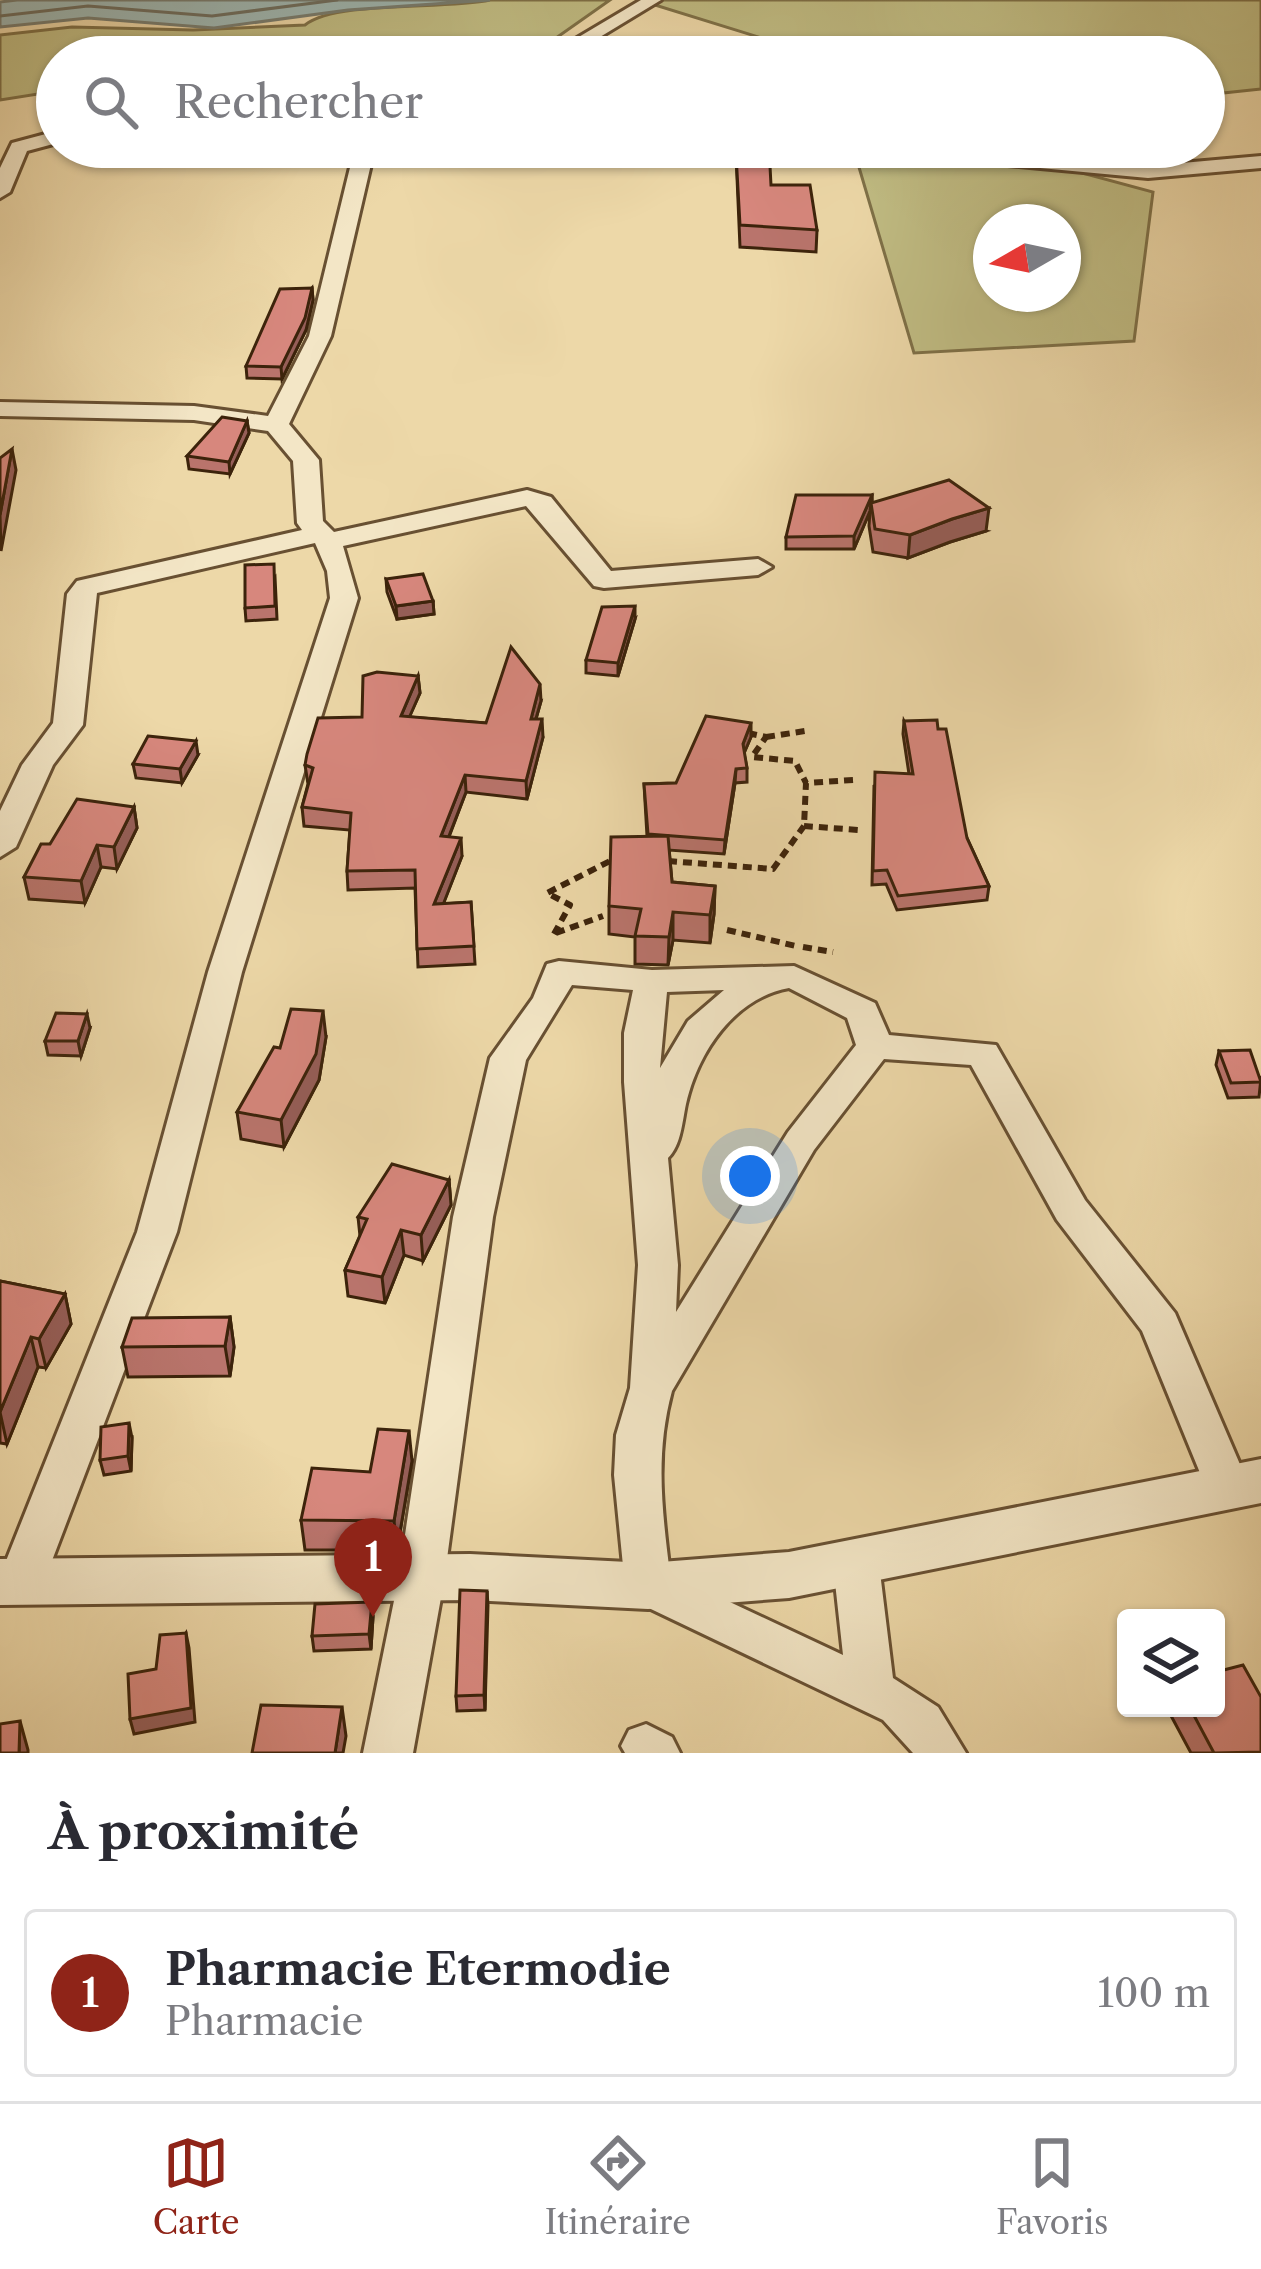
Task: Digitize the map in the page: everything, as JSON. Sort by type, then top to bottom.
[{"type":"street","points":[[590,36],[652,0]]},
{"type":"street","points":[[0,131],[35,129]]},
{"type":"street","points":[[0,192],[19,147],[35,129]]},
{"type":"street","points":[[19,147],[36,141]]},
{"type":"street","points":[[1225,165],[1261,162]]},
{"type":"street","points":[[276,425],[320,335],[360,168]]},
{"type":"street","points":[[1105,168],[1148,172],[1193,168]]},
{"type":"street","points":[[0,409],[194,413],[276,425],[306,460],[310,523],[324,538],[341,572],[339,620],[225,972],[157,1232],[11,1581],[470,1577],[648,1586],[789,1575],[856,1564],[1245,1485],[1160,1324],[1070,1210],[983,1054],[874,1046]]},
{"type":"street","points":[[0,847],[39,770],[45,744],[68,725],[81,594],[87,587],[527,498],[542,503],[604,580],[758,567]]},
{"type":"street","points":[[388,1753],[421,1581],[473,1217],[508,1058],[550,1000],[556,953],[652,981],[797,962],[862,1011],[874,1046]]},
{"type":"street","points":[[651,1185],[670,1089],[697,1030],[730,998],[797,962]]},
{"type":"street","points":[[648,1586],[636,1475],[638,1435],[650,1388],[658,1265],[642,1082],[642,1033],[652,981]]},
{"type":"street","points":[[650,1388],[801,1141],[874,1046]]},
{"type":"street","points":[[856,1564],[870,1688]]},
{"type":"street","points":[[648,1586],[870,1688],[921,1723],[940,1753]]},
{"type":"path","points":[[744,733],[766,737],[805,731]]},
{"type":"path","points":[[660,860],[773,869],[804,826],[806,783],[795,761],[752,757],[766,737]]},
{"type":"path","points":[[806,783],[853,780]]},
{"type":"path","points":[[804,826],[859,830]]},
{"type":"path","points":[[556,953],[570,905],[547,893],[615,856],[638,858]]},
{"type":"path","points":[[556,953],[603,916]]},
{"type":"path","points":[[797,962],[833,952]]},
{"type":"shaded area","points":[[610,0],[559,36],[36,36],[36,94],[0,100],[0,35],[72,27],[193,30],[305,25],[341,12]]},
{"type":"shaded area","points":[[639,0],[1261,0],[1261,89],[1225,93],[1225,36],[755,36]]},
{"type":"shaded area","points":[[859,168],[1064,168],[1153,192],[1134,341],[914,353]]},
{"type":"water","points":[[17,0],[490,0],[348,10],[214,28],[88,18],[0,27],[0,2]]},
{"type":"building","points":[[737,168],[770,168],[771,185],[810,185],[817,230],[740,225]]},
{"type":"building","points":[[312,288],[305,318],[281,367],[246,366],[280,289]]},
{"type":"building","points":[[222,417],[247,421],[229,462],[187,456]]},
{"type":"building","points":[[12,449],[0,515],[0,458]]},
{"type":"building","points":[[949,480],[989,508],[910,535],[875,529],[871,503]]},
{"type":"building","points":[[796,495],[872,495],[854,536],[786,537]]},
{"type":"building","points":[[274,564],[275,606],[245,608],[245,565]]},
{"type":"building","points":[[423,574],[433,601],[396,606],[386,579]]},
{"type":"building","points":[[635,606],[618,663],[586,660],[602,607]]},
{"type":"building","points":[[511,647],[540,684],[531,719],[542,719],[526,781],[465,775],[441,836],[461,838],[434,904],[471,902],[474,946],[417,949],[415,870],[347,871],[351,813],[302,807],[313,768],[305,765],[318,718],[362,717],[363,676],[377,672],[418,676],[401,716],[486,723]]},
{"type":"building","points":[[706,716],[751,723],[743,744],[747,768],[736,769],[725,840],[648,834],[644,784],[676,783]]},
{"type":"building","points":[[937,720],[938,729],[946,729],[967,838],[989,886],[898,896],[887,870],[873,871],[875,772],[913,774],[904,721]]},
{"type":"building","points":[[148,736],[196,741],[180,769],[133,764]]},
{"type":"building","points":[[77,799],[134,807],[114,847],[97,845],[81,881],[24,877],[41,844],[50,844]]},
{"type":"building","points":[[668,836],[672,882],[715,886],[710,915],[673,912],[669,937],[635,936],[641,909],[609,906],[611,837]]},
{"type":"building","points":[[291,1009],[323,1011],[316,1054],[281,1120],[237,1112],[274,1047],[280,1048]]},
{"type":"building","points":[[56,1013],[87,1014],[78,1041],[45,1041]]},
{"type":"building","points":[[1250,1050],[1261,1082],[1231,1083],[1219,1051]]},
{"type":"building","points":[[392,1164],[449,1180],[421,1235],[401,1230],[382,1277],[345,1270],[367,1219],[358,1217]]},
{"type":"building","points":[[0,1281],[65,1294],[39,1339],[31,1337],[0,1412]]},
{"type":"building","points":[[230,1317],[225,1346],[122,1347],[132,1318]]},
{"type":"building","points":[[129,1423],[128,1456],[100,1460],[101,1427]]},
{"type":"building","points":[[378,1429],[409,1431],[394,1521],[301,1520],[312,1468],[370,1472]]},
{"type":"building","points":[[460,1590],[487,1591],[484,1695],[456,1696]]},
{"type":"building","points":[[372,1602],[369,1634],[312,1636],[315,1604]]},
{"type":"building","points":[[186,1633],[191,1708],[130,1719],[128,1674],[156,1669],[160,1635]]},
{"type":"building","points":[[1243,1665],[1261,1697],[1261,1752],[1214,1753],[1195,1717],[1225,1717],[1225,1670]]},
{"type":"building","points":[[261,1705],[342,1707],[335,1753],[252,1753]]},
{"type":"building","points":[[20,1721],[19,1753],[0,1753],[0,1724]]},
{"type":"place","name":"Pharmacie Etermodie","points":[[373,1617]]}]
